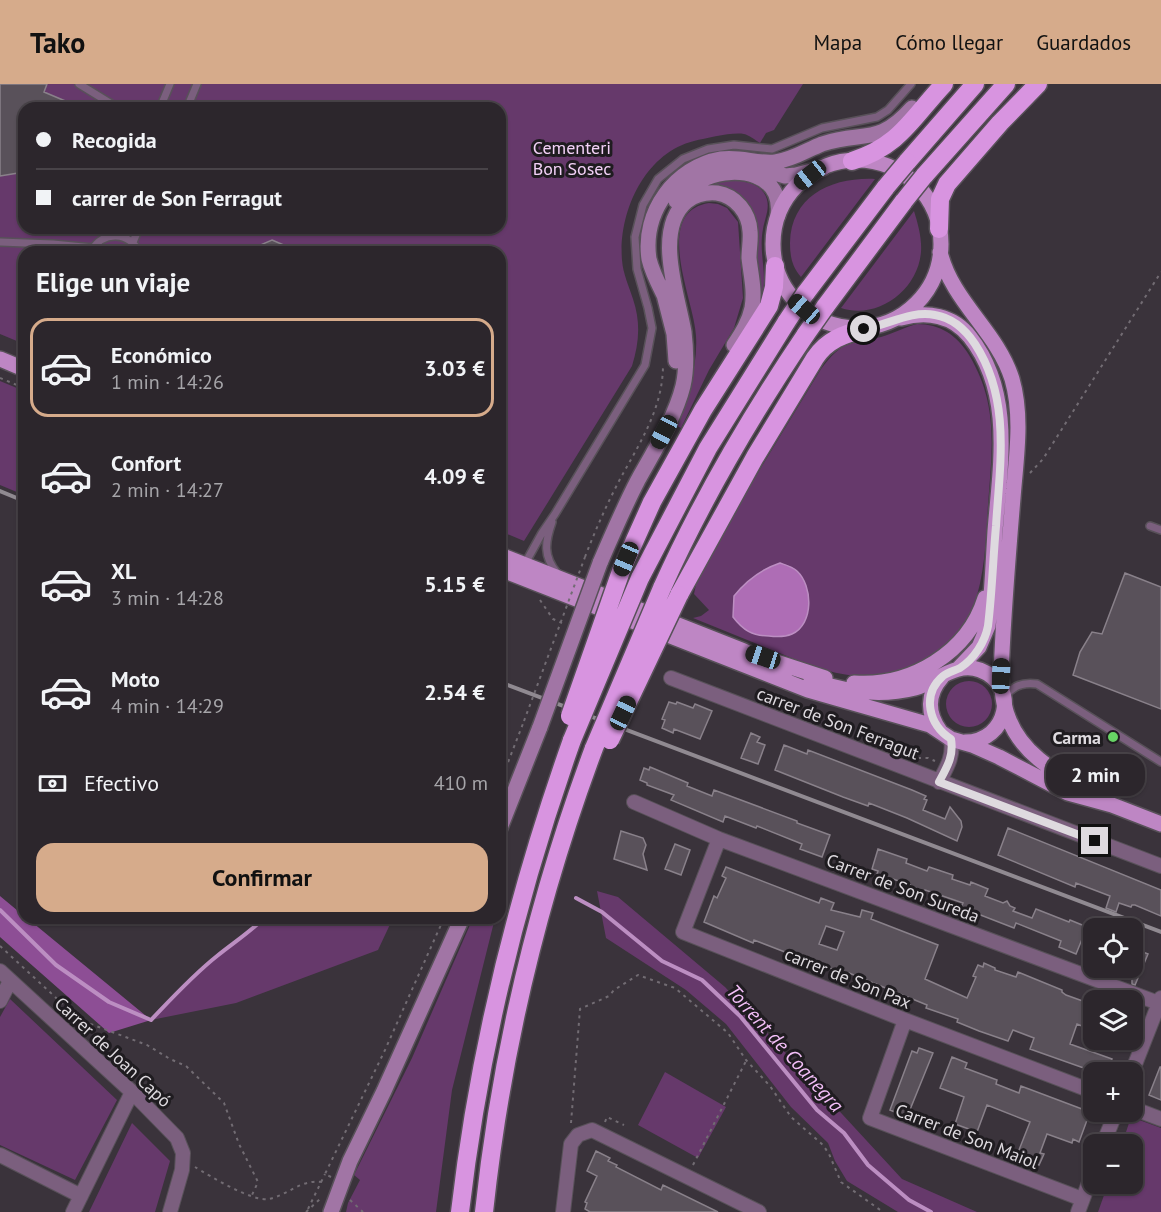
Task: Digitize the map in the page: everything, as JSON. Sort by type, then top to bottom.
[{"type":"highway","points":[[852,161],[884,148],[897,138],[944,84]]},
{"type":"highway","points":[[568,738],[640,578],[708,448],[787,321],[886,187],[975,84]]},
{"type":"highway","points":[[484,1212],[500,1094],[531,950],[561,844],[662,588],[693,523],[735,446],[825,307],[924,176],[1006,84]]},
{"type":"highway","points":[[939,229],[938,208],[947,184],[1038,84]]},
{"type":"highway","points":[[460,1212],[480,1074],[507,951],[568,738],[621,571],[652,502],[703,410],[769,306],[774,287],[774,266]]},
{"type":"highway","points":[[599,750],[679,595],[755,457],[818,352],[839,336],[864,329]]},
{"type":"main road","points":[[744,651],[780,669],[822,684],[861,692],[881,693],[923,686],[959,668],[973,656],[987,633],[1001,436],[998,397],[991,375],[972,339],[950,320],[927,314],[894,320],[864,329],[840,327],[804,309],[787,293],[774,266],[772,237],[778,215],[788,195],[798,184],[823,168],[852,161],[887,165],[905,174],[926,197],[939,229],[940,252],[945,269],[956,291],[997,346],[1009,372],[1014,391],[1017,423],[1001,676],[1009,719],[1030,752],[1049,768],[1112,805]]},
{"type":"main road","points":[[894,320],[913,307],[924,295],[934,277],[940,252]]},
{"type":"main road","points":[[0,359],[18,366]]},
{"type":"main road","points":[[506,558],[744,651],[834,680],[860,683],[894,680],[927,667],[957,645],[979,615],[992,579]]},
{"type":"main road","points":[[506,571],[764,673],[831,697],[930,725],[951,738],[999,757],[1068,793],[1112,805],[1161,824]]},
{"type":"main road","points":[[943,676],[931,694],[931,716],[951,738],[981,740],[997,728],[1002,719],[1004,699],[995,680],[987,674],[978,669],[959,668]]},
{"type":"street","points":[[670,294],[652,270],[648,242],[651,224],[658,206],[668,190],[680,178],[698,166],[714,160],[737,158],[774,162],[788,159],[833,141],[877,135],[895,126],[934,84]]},
{"type":"street","points":[[506,813],[600,563],[683,386],[686,366],[684,330],[656,258],[656,230],[667,203],[685,182],[706,170],[731,164],[754,167],[785,176],[823,168]]},
{"type":"street","points":[[670,294],[663,262],[665,223],[673,206],[693,185],[724,173],[741,173],[761,178],[770,184],[777,196],[778,215]]},
{"type":"street","points":[[670,294],[670,239],[674,222],[681,208],[693,197],[705,193],[722,194],[733,199],[745,213],[749,225],[749,258],[753,297],[746,325],[718,372],[703,410]]},
{"type":"street","name":"carrer de Son Ferragut","points":[[671,678],[1161,866]]},
{"type":"street","points":[[939,782],[951,759],[953,750],[951,738]]},
{"type":"street","name":"Carrer de Son Sureda","points":[[634,802],[719,839],[1160,1002]]},
{"type":"street","name":"carrer de Son Pax","points":[[719,839],[683,932],[1083,1088]]},
{"type":"street","points":[[331,1212],[350,1161],[459,924]]},
{"type":"street","points":[[0,1001],[5,976]]},
{"type":"street","name":"Carrer de Joan Capó","points":[[5,976],[132,1092],[177,1138],[183,1153]]},
{"type":"street","points":[[1136,1062],[1160,1002]]},
{"type":"street","name":"Carrer de Son Maiol","points":[[905,1020],[870,1118],[1080,1205]]},
{"type":"street","points":[[73,1212],[132,1092]]},
{"type":"street","points":[[1143,1112],[1161,1119]]},
{"type":"street","points":[[563,1212],[571,1144],[582,1132],[590,1130],[597,1131],[759,1212]]},
{"type":"street","points":[[170,1212],[182,1170],[183,1153]]},
{"type":"street","points":[[0,1155],[81,1196]]},
{"type":"street","points":[[319,1212],[328,1178],[350,1161]]},
{"type":"lane","points":[[79,84],[108,102]]},
{"type":"lane","points":[[162,102],[170,84]]},
{"type":"lane","points":[[190,102],[197,84]]},
{"type":"lane","points":[[519,563],[527,560],[645,364],[652,335],[651,321],[637,269],[634,237],[643,205],[658,179],[683,159],[708,149],[734,145],[772,149],[822,128],[877,117],[888,110],[911,84]]},
{"type":"lane","points":[[96,246],[110,234]]},
{"type":"lane","points":[[116,234],[133,242],[135,246]]},
{"type":"lane","points":[[133,242],[136,234]]},
{"type":"lane","points":[[0,242],[66,246]]},
{"type":"lane","points":[[555,514],[547,536],[546,551],[550,565],[565,582]]},
{"type":"lane","points":[[1150,526],[1161,530]]},
{"type":"lane","points":[[1004,699],[1009,691],[1023,684],[1032,683],[1041,686],[1161,762]]},
{"type":"path","points":[[1014,482],[1030,473],[1043,459],[1161,272]]},
{"type":"path","points":[[506,768],[585,557],[611,497],[652,419],[661,387],[663,357]]},
{"type":"path","points":[[0,378],[18,386]]},
{"type":"path","points":[[538,596],[553,619],[564,624]]},
{"type":"path","points":[[913,758],[928,758],[935,761]]},
{"type":"path","points":[[307,1212],[328,1178],[441,924]]},
{"type":"path","points":[[0,946],[80,1020],[147,1045],[186,1066],[217,1095],[224,1103],[239,1144],[258,1182],[252,1196]]},
{"type":"path","points":[[570,1129],[580,1009],[609,996],[614,990],[638,975],[675,988],[728,1033],[746,1060],[770,1086],[791,1117],[823,1145],[842,1182],[883,1212]]},
{"type":"path","points":[[687,1176],[746,1060]]},
{"type":"path","points":[[183,1153],[195,1167],[242,1193],[267,1200],[311,1180],[328,1178]]},
{"type":"path","points":[[347,1197],[363,1212]]},
{"type":"green space","name":"Cementeri Bon Sosec","points":[[0,84],[803,84],[774,130],[766,133],[760,143],[744,134],[694,141],[662,158],[638,187],[630,204],[622,242],[622,260],[636,308],[638,325],[638,341],[632,366],[524,541],[506,534],[506,246],[18,246],[18,342],[0,334]]},
{"type":"green space","points":[[875,179],[801,277],[792,261],[790,243],[792,226],[806,201],[817,192],[844,181]]},
{"type":"green space","points":[[730,180],[757,186],[764,193],[768,202],[762,238],[764,282],[761,300],[755,222],[705,186],[714,181]]},
{"type":"green space","points":[[709,203],[727,208],[738,222],[743,298],[734,328],[709,370],[681,428],[677,426],[691,382],[696,336],[680,260],[679,240],[682,223],[692,210]]},
{"type":"green space","points":[[914,211],[921,252],[918,266],[904,290],[882,306],[869,310],[855,311],[841,308]]},
{"type":"green space","points":[[917,324],[933,326],[947,332],[959,342],[979,374],[989,410],[992,446],[984,557],[977,596],[965,624],[941,649],[910,667],[893,672],[858,676],[814,667],[693,618],[709,610],[694,594],[697,580],[742,499],[821,369],[835,352],[847,345],[881,337]]},
{"type":"green space","points":[[0,381],[18,388],[18,492],[0,485]]},
{"type":"green space","points":[[969,681],[985,688],[992,704],[985,720],[969,727],[953,720],[946,704],[953,688]]},
{"type":"green space","points":[[597,891],[618,897],[725,987],[902,1179],[977,1212],[898,1212],[847,1181],[828,1143],[791,1107],[726,1024],[686,990],[606,938]]},
{"type":"green space","points":[[257,924],[390,924],[378,950],[236,1003],[151,1020],[200,971]]},
{"type":"green space","points":[[470,924],[494,924],[452,1090],[436,1212],[346,1212],[360,1180],[354,1175],[412,1058]]},
{"type":"green space","points":[[10,999],[117,1100],[75,1180],[0,1145],[0,1017]]},
{"type":"green space","points":[[665,1072],[726,1107],[698,1158],[638,1125]]},
{"type":"green space","points":[[1143,1121],[1161,1128],[1161,1212],[1098,1212],[1104,1194],[1143,1194],[1143,1134],[1125,1134],[1129,1122]]},
{"type":"green space","points":[[132,1123],[170,1161],[155,1212],[89,1212]]},
{"type":"shaded area","points":[[780,563],[797,571],[806,586],[809,604],[804,622],[799,629],[787,636],[763,636],[744,629],[733,617],[734,596],[755,576]]},
{"type":"shaded area","points":[[0,896],[18,911],[18,924],[34,924],[151,1020],[109,1033],[0,937]]},
{"type":"building","points":[[0,84],[47,84],[44,92],[68,102],[18,102],[18,173],[0,176]]},
{"type":"building","points":[[272,240],[286,246],[258,246]]},
{"type":"building","points":[[1125,573],[1161,587],[1161,709],[1073,675],[1080,652],[1092,632],[1102,634]]},
{"type":"building","points":[[669,702],[676,704],[677,702],[693,708],[695,704],[712,711],[700,739],[674,729],[673,733],[662,728],[665,720],[662,719]]},
{"type":"building","points":[[751,733],[760,737],[757,742],[765,745],[758,764],[741,758]]},
{"type":"building","points":[[784,745],[807,754],[808,750],[926,796],[924,799],[927,800],[923,810],[945,819],[950,807],[961,821],[962,827],[957,841],[869,803],[868,806],[775,770]]},
{"type":"building","points":[[650,767],[712,796],[714,790],[830,835],[822,857],[800,849],[802,844],[757,826],[756,828],[725,816],[723,822],[671,800],[674,795],[640,780],[644,768],[649,770]]},
{"type":"building","points":[[1008,828],[1161,890],[1161,916],[1135,905],[1131,907],[1119,903],[1116,912],[1106,908],[1110,896],[1076,883],[1075,887],[998,855]]},
{"type":"building","points":[[621,831],[643,838],[646,845],[643,854],[647,870],[614,859]]},
{"type":"building","points":[[675,844],[690,850],[681,875],[665,869]]},
{"type":"building","points":[[878,849],[907,859],[906,863],[927,871],[929,867],[953,875],[952,879],[970,885],[971,882],[988,889],[985,896],[1003,903],[1007,901],[1015,908],[1013,911],[1032,918],[1036,909],[1083,925],[1083,937],[1076,954],[1059,947],[1061,941],[1016,923],[1014,928],[978,914],[977,917],[960,910],[963,903],[925,890],[924,893],[909,887],[910,885],[877,874],[878,871],[872,869]]},
{"type":"building","points":[[726,867],[819,903],[821,898],[834,903],[831,910],[860,917],[862,910],[873,913],[871,919],[938,945],[925,979],[967,998],[976,977],[973,976],[978,965],[983,967],[984,963],[995,970],[1016,977],[1018,972],[1062,990],[1066,995],[1083,1001],[1083,1026],[1077,1024],[1070,1044],[1112,1059],[1111,1062],[1083,1062],[1083,1068],[1030,1049],[1034,1038],[1013,1030],[1008,1041],[979,1031],[957,1022],[958,1019],[926,1008],[927,1005],[849,973],[848,975],[819,964],[818,967],[802,962],[803,959],[754,940],[753,943],[704,922],[714,896],[717,898],[726,878],[722,876]],"holes":[[[826,926],[844,932],[837,950],[819,944]]]},
{"type":"building","points":[[1143,952],[1148,954],[1143,966]]},
{"type":"building","points":[[1132,978],[1138,978],[1135,985],[1132,984]]},
{"type":"building","points":[[919,1048],[933,1053],[907,1117],[890,1110],[912,1051],[917,1053]]},
{"type":"building","points":[[952,1057],[967,1063],[965,1068],[997,1080],[996,1084],[1019,1093],[1021,1086],[1083,1109],[1083,1122],[1086,1122],[1079,1142],[1073,1139],[1072,1143],[1047,1134],[1040,1153],[1044,1154],[1039,1165],[1017,1155],[1030,1122],[987,1105],[977,1132],[955,1124],[964,1097],[940,1088]]},
{"type":"building","points":[[1161,1067],[1161,1100],[1149,1095]]},
{"type":"building","points":[[596,1151],[610,1158],[608,1161],[617,1165],[616,1167],[661,1190],[663,1185],[718,1212],[590,1212],[585,1209],[587,1203],[585,1202],[597,1176],[587,1171]]},
{"type":"waterway","name":"Torrent de Coanegra","points":[[576,898],[602,912],[662,961],[702,980],[740,1016],[817,1110],[844,1133],[868,1165],[909,1200],[931,1212]]},
{"type":"waterway","name":"Torrent de Coanegra","points":[[0,910],[56,965],[109,1002],[151,1020],[200,971],[257,924]]},
{"type":"railway","points":[[0,491],[18,498]]},
{"type":"railway","points":[[506,684],[1161,932]]},
{"type":"place","name":"Carma","points":[[1113,737]]},
{"type":"route","points":[[864,329],[881,326],[908,316],[934,315],[950,320],[964,330],[978,348],[991,375],[998,397],[1001,454],[987,633],[973,656],[959,668],[943,676],[931,694],[931,716],[942,733],[951,739],[953,750],[939,782],[1095,841]]}]
